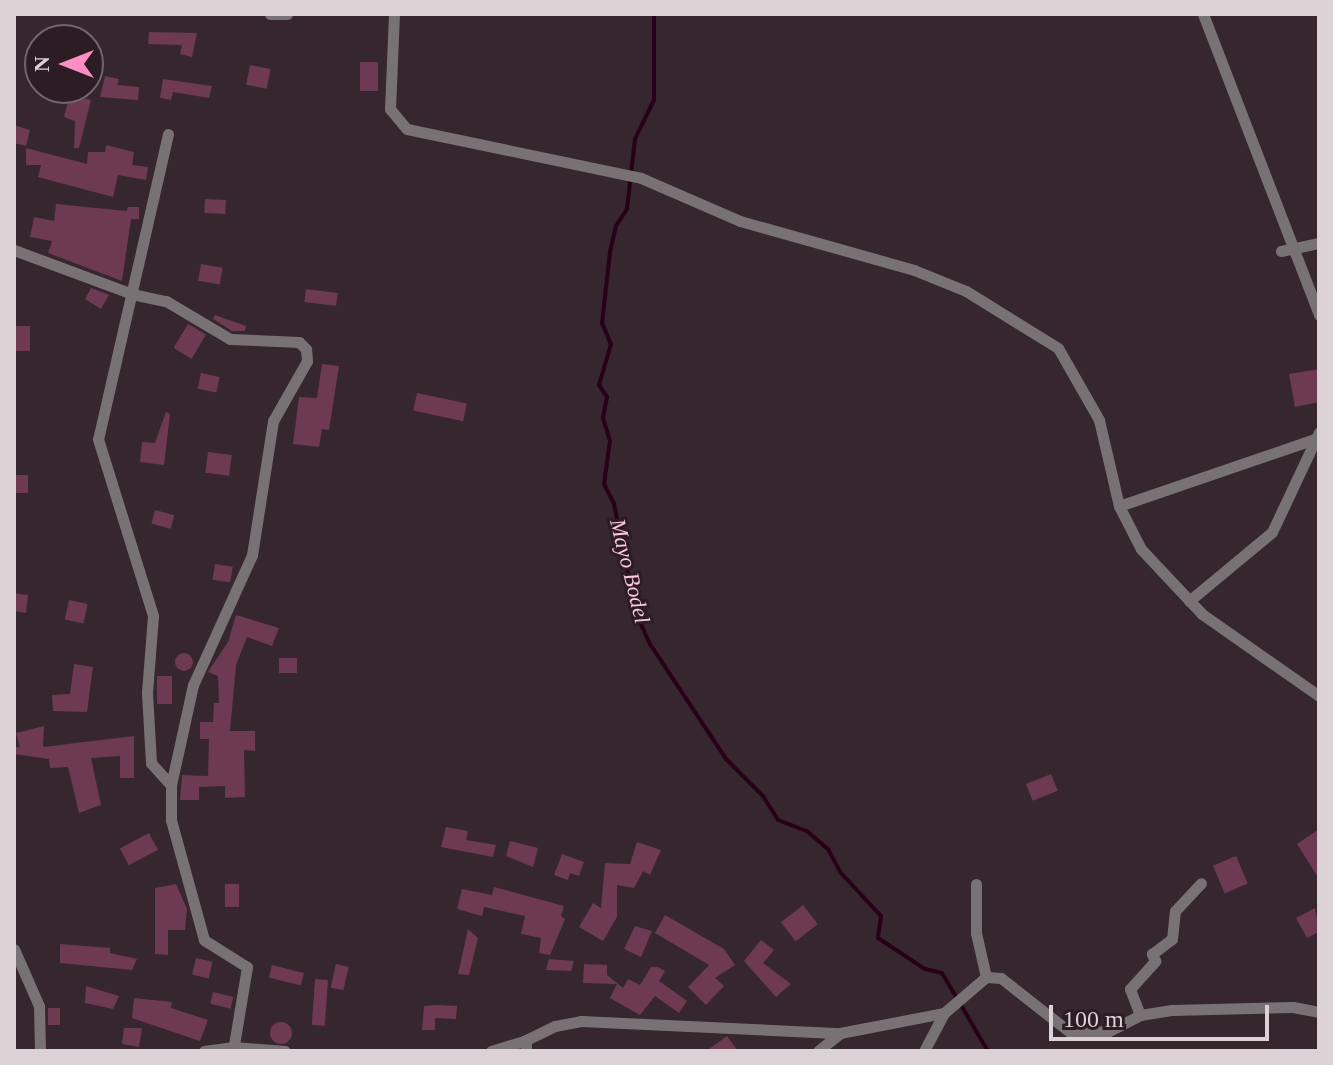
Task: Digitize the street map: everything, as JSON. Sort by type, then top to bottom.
[{"type":"street","points":[[270,14],[287,14]]},
{"type":"street","points":[[394,14],[390,109],[407,129],[641,178],[740,221],[914,270],[966,291],[1058,348],[1099,420],[1119,506],[1141,549],[1189,601],[1319,696]]},
{"type":"street","points":[[1203,14],[1286,250],[1319,315]]},
{"type":"street","points":[[168,134],[98,439],[153,616],[147,693],[151,763],[171,785]]},
{"type":"street","points":[[1286,250],[1319,243]]},
{"type":"street","points":[[14,250],[132,294],[166,301],[230,339],[299,342],[306,349],[307,361],[273,421],[252,555],[193,685],[171,785],[171,820],[204,940],[247,967],[234,1049]]},
{"type":"street","points":[[1119,506],[1318,436]]},
{"type":"street","points":[[1189,601],[1272,532],[1318,436]]},
{"type":"street","points":[[1140,1015],[1130,989],[1155,961],[1152,954],[1172,939],[1175,911],[1201,883]]},
{"type":"street","points":[[976,884],[976,933],[986,977]]},
{"type":"street","points":[[14,949],[39,1006],[40,1051]]},
{"type":"street","points":[[491,1051],[526,1046],[555,1026],[581,1021],[840,1033],[944,1013],[986,977],[1001,978],[1071,1033],[1109,1031],[1140,1015],[1293,1007],[1319,1012]]},
{"type":"street","points":[[924,1051],[939,1032],[944,1013]]},
{"type":"street","points":[[818,1051],[840,1033]]},
{"type":"street","points":[[204,1051],[285,1051]]},
{"type":"building","points":[[149,32],[197,33],[192,57],[180,54],[182,45],[148,44]]},
{"type":"building","points":[[360,62],[378,62],[378,91],[360,91]]},
{"type":"building","points":[[250,65],[271,69],[267,89],[246,85]]},
{"type":"building","points":[[105,76],[119,79],[117,85],[139,87],[138,100],[104,97]]},
{"type":"building","points":[[163,79],[212,86],[209,98],[173,92],[171,100],[160,98]]},
{"type":"building","points":[[67,104],[90,104],[79,148],[74,148],[75,121],[64,117]]},
{"type":"building","points":[[14,125],[30,130],[26,146],[14,143]]},
{"type":"building","points":[[106,145],[134,152],[132,165],[148,167],[146,180],[118,175],[113,197],[38,177],[41,165],[26,165],[26,148],[87,164],[88,152],[105,152]]},
{"type":"building","points":[[205,199],[226,200],[225,214],[204,213]]},
{"type":"building","points":[[56,204],[127,211],[128,207],[139,207],[139,219],[131,219],[122,281],[48,253],[52,241],[30,237],[34,217],[54,221]]},
{"type":"building","points":[[201,264],[223,268],[220,285],[198,281]]},
{"type":"building","points":[[91,288],[109,295],[101,309],[85,299]]},
{"type":"building","points":[[306,289],[338,293],[336,306],[304,302]]},
{"type":"building","points":[[215,315],[246,326],[245,331],[232,331],[213,319]]},
{"type":"building","points":[[188,324],[206,335],[192,359],[174,348]]},
{"type":"building","points":[[14,326],[30,326],[30,351],[14,351]]},
{"type":"building","points":[[322,364],[339,366],[329,430],[322,429],[319,447],[293,444],[299,397],[317,398]]},
{"type":"building","points":[[1319,369],[1319,402],[1295,407],[1289,374]]},
{"type":"building","points":[[201,373],[220,377],[216,393],[198,389]]},
{"type":"building","points":[[417,393],[467,404],[463,421],[413,411]]},
{"type":"building","points":[[166,412],[170,414],[164,465],[140,462],[142,442],[155,443]]},
{"type":"building","points":[[208,452],[232,455],[229,476],[205,473]]},
{"type":"building","points":[[16,475],[28,475],[28,493],[16,493]]},
{"type":"building","points":[[155,510],[174,515],[171,529],[151,524]]},
{"type":"building","points":[[215,564],[233,567],[230,583],[212,580]]},
{"type":"building","points":[[14,593],[28,595],[26,613],[14,611]]},
{"type":"building","points":[[69,600],[88,604],[83,624],[65,620]]},
{"type":"building","points":[[236,615],[279,628],[272,646],[247,637],[236,665],[230,731],[255,731],[255,751],[244,750],[245,797],[225,798],[225,786],[199,787],[199,800],[180,800],[182,775],[208,776],[209,739],[200,739],[200,722],[213,722],[214,703],[219,703],[218,676],[208,672],[228,642]]},
{"type":"building","points":[[180,653],[188,653],[193,662],[191,669],[180,671],[175,666],[175,658]]},
{"type":"building","points":[[279,658],[297,658],[297,673],[279,673]]},
{"type":"building","points":[[74,664],[93,667],[87,712],[53,711],[52,695],[70,694]]},
{"type":"building","points":[[157,676],[172,676],[172,704],[157,704]]},
{"type":"building","points":[[44,726],[43,747],[134,736],[134,778],[120,778],[120,756],[91,758],[101,805],[79,813],[68,767],[50,768],[49,759],[14,754],[14,747],[20,747],[16,733]]},
{"type":"building","points":[[1051,774],[1058,791],[1033,801],[1026,784]]},
{"type":"building","points":[[446,827],[468,831],[466,840],[496,845],[493,857],[441,847]]},
{"type":"building","points":[[1319,829],[1319,879],[1297,844]]},
{"type":"building","points":[[149,833],[158,850],[129,865],[120,848]]},
{"type":"building","points":[[510,841],[538,848],[533,867],[506,856]]},
{"type":"building","points":[[637,842],[661,850],[650,875],[643,871],[634,888],[617,885],[617,917],[603,941],[579,927],[593,903],[601,908],[605,863],[630,864]]},
{"type":"building","points":[[562,854],[584,862],[579,876],[570,873],[568,880],[554,875]]},
{"type":"building","points":[[1236,856],[1248,884],[1225,893],[1213,866]]},
{"type":"building","points":[[176,884],[187,909],[185,930],[168,930],[168,955],[155,954],[155,888]]},
{"type":"building","points":[[225,884],[239,884],[239,907],[225,907]]},
{"type":"building","points":[[494,887],[564,906],[561,916],[565,919],[550,955],[539,953],[541,938],[521,934],[525,916],[484,907],[482,916],[457,909],[462,889],[492,895]]},
{"type":"building","points":[[803,905],[818,924],[796,941],[781,922]]},
{"type":"building","points":[[1315,908],[1319,932],[1307,938],[1296,918]]},
{"type":"building","points":[[665,915],[724,949],[735,965],[715,978],[724,986],[706,1005],[688,987],[709,965],[655,933]]},
{"type":"building","points":[[635,926],[652,931],[641,957],[624,949]]},
{"type":"building","points":[[468,929],[478,938],[469,975],[458,974]]},
{"type":"building","points":[[761,940],[774,950],[763,963],[791,984],[776,997],[744,961]]},
{"type":"building","points":[[60,944],[110,948],[110,953],[137,959],[132,970],[60,963]]},
{"type":"building","points":[[196,958],[213,962],[209,978],[192,975]]},
{"type":"building","points":[[549,959],[574,961],[571,971],[546,970]]},
{"type":"building","points":[[336,964],[349,967],[343,990],[331,987]]},
{"type":"building","points":[[584,964],[607,965],[607,975],[623,988],[628,979],[640,985],[651,967],[658,967],[665,971],[659,981],[687,1001],[679,1013],[655,996],[640,1015],[610,998],[617,984],[583,983]]},
{"type":"building","points":[[272,965],[304,973],[301,986],[269,978]]},
{"type":"building","points":[[315,979],[328,980],[325,1026],[312,1025]]},
{"type":"building","points":[[86,986],[119,996],[113,1009],[85,1003]]},
{"type":"building","points":[[213,992],[233,997],[230,1009],[210,1004]]},
{"type":"building","points":[[134,998],[172,1002],[171,1008],[208,1020],[200,1041],[132,1018]]},
{"type":"building","points":[[424,1006],[457,1006],[456,1019],[435,1018],[435,1030],[422,1030]]},
{"type":"building","points":[[48,1008],[60,1008],[60,1025],[48,1025]]},
{"type":"building","points":[[281,1022],[289,1025],[292,1033],[289,1041],[281,1044],[273,1041],[270,1033],[273,1025]]},
{"type":"building","points":[[124,1028],[142,1028],[139,1047],[122,1044]]},
{"type":"building","points":[[727,1036],[738,1051],[706,1051]]},
{"type":"waterway","name":"Mayo Bodel","points":[[654,14],[654,100],[635,139],[627,209],[616,226],[610,252],[602,323],[611,344],[599,385],[607,397],[603,418],[610,441],[604,484],[614,504],[636,613],[650,644],[726,759],[763,796],[778,820],[807,831],[828,849],[841,873],[881,916],[878,938],[925,969],[942,973],[988,1051]]}]
